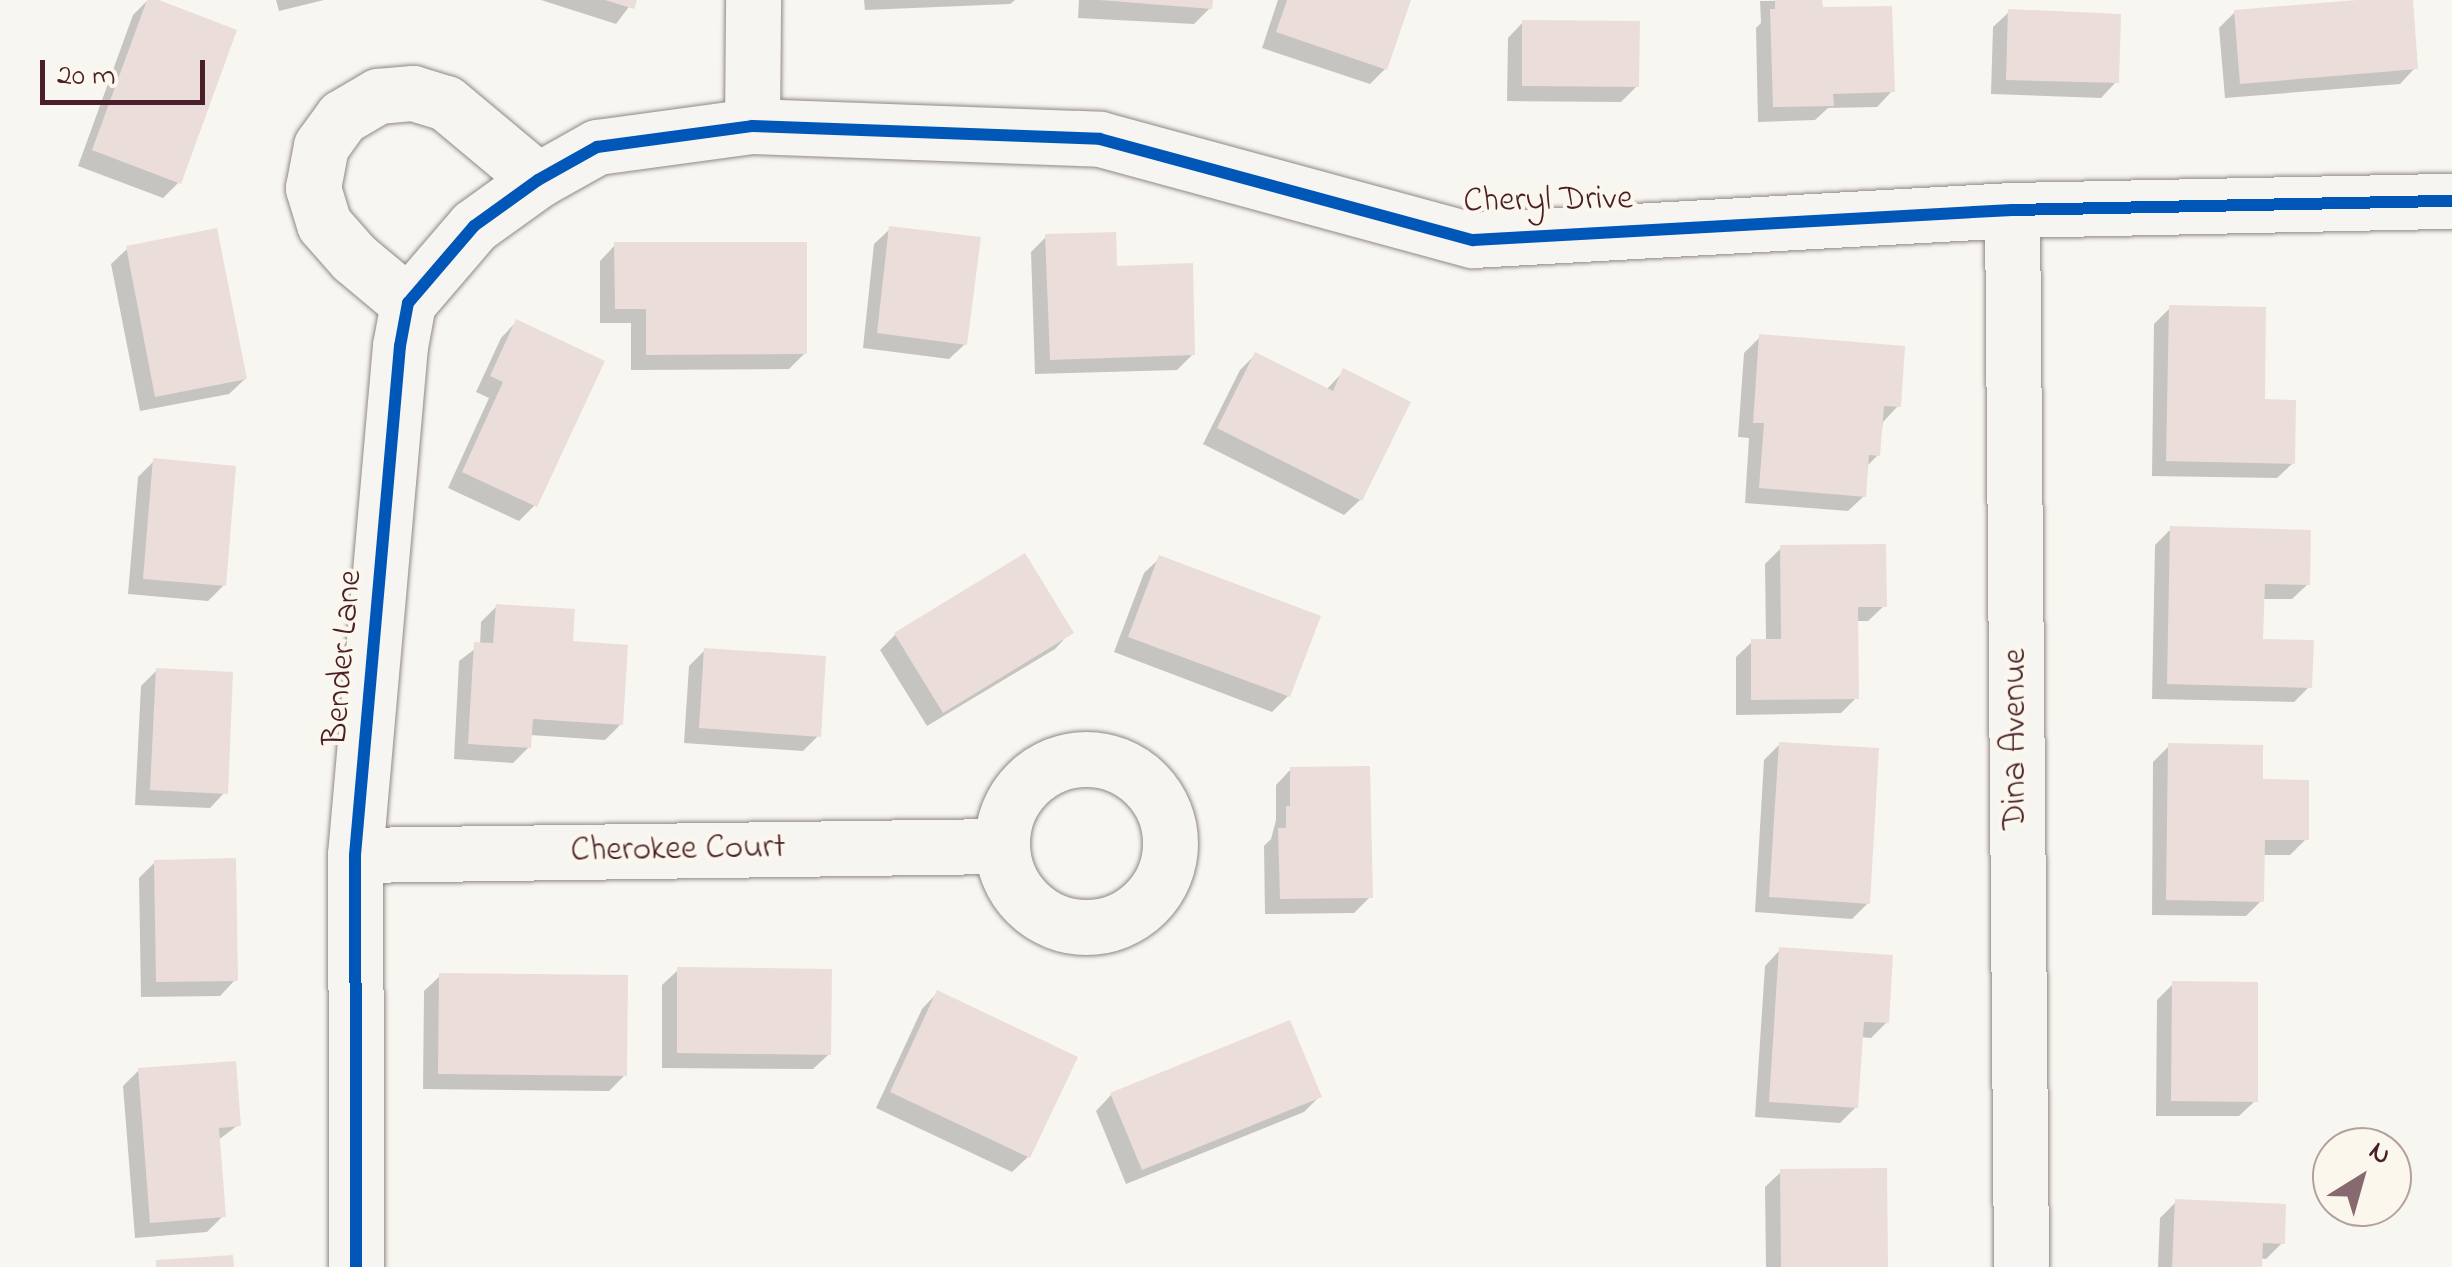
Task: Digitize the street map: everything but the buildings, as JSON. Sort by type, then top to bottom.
[{"type":"street","points":[[752,126],[753,0]]},
{"type":"street","points":[[412,93],[446,103],[538,180],[474,226],[408,304],[354,258],[324,224],[313,188],[321,146],[342,116],[378,96],[412,93]]},
{"type":"street","name":"Cheryl Drive","points":[[538,180],[598,147],[752,126],[1100,139],[1474,240],[2012,210],[2452,201]]},
{"type":"street","name":"Dina Avenue","points":[[2012,210],[2021,1267]]},
{"type":"street","name":"Bender Lane","points":[[356,1267],[355,855],[408,304]]},
{"type":"street","name":"Cherokee Court","points":[[355,855],[1001,846]]},
{"type":"cycle path","points":[[356,1267],[355,855],[400,346],[408,303],[474,226],[538,180],[597,147],[752,126],[1100,139],[1473,240],[2012,210],[2452,201]]}]
